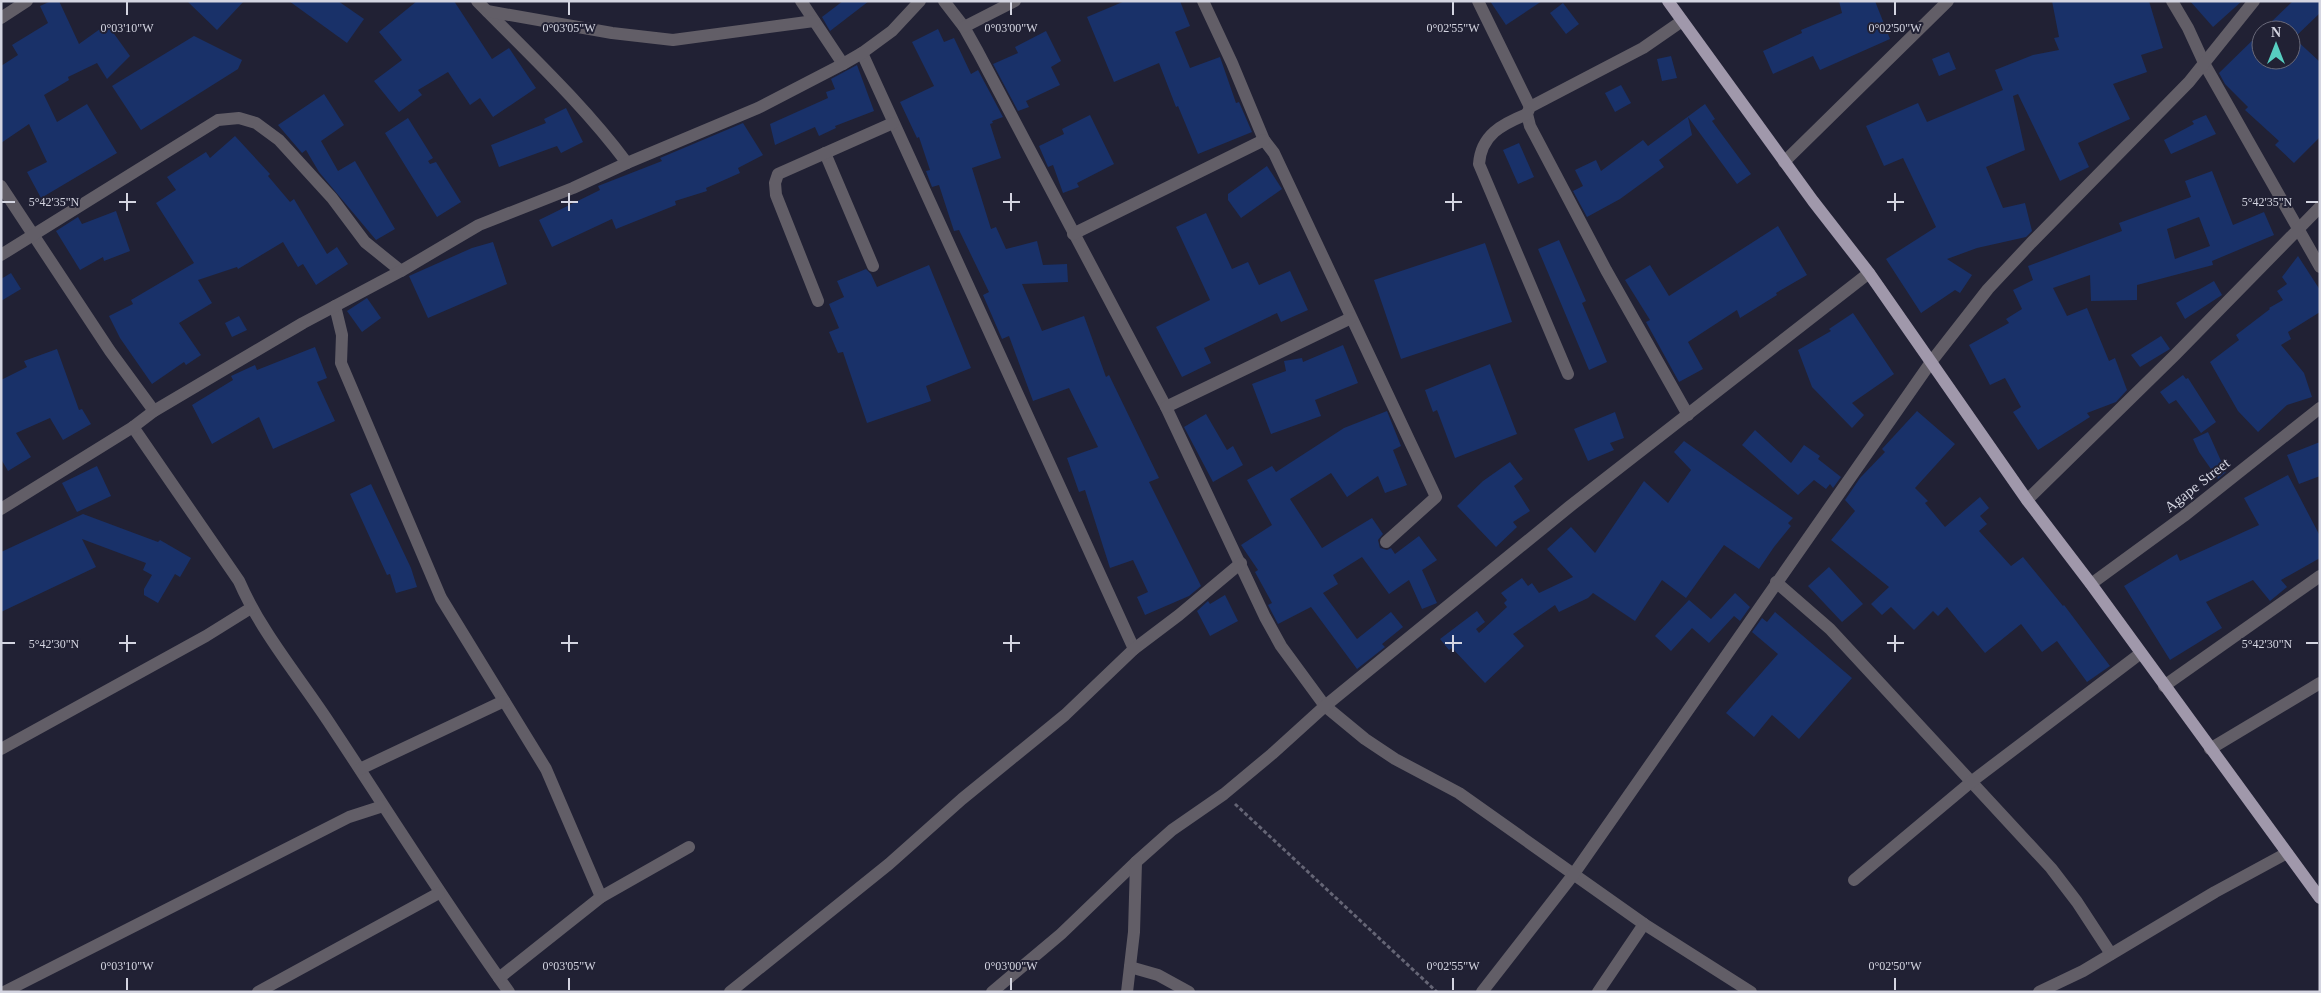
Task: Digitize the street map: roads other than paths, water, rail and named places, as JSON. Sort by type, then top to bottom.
[{"type":"main road","points":[[1668,1],[1784,162],[1870,273],[2027,500],[2091,584],[2287,853],[2316,883],[2320,898]]},
{"type":"street","points":[[1,18],[27,1]]},
{"type":"street","points":[[477,1],[576,103],[609,139],[627,163]]},
{"type":"street","points":[[801,1],[843,64]]},
{"type":"street","points":[[1,509],[133,427],[154,411],[479,225],[573,188],[627,163],[758,108],[843,64],[862,53],[892,30],[920,1]]},
{"type":"street","points":[[944,1],[964,27],[1166,407],[1265,617],[1281,646],[1325,706],[1387,754],[1459,793],[1572,875],[1745,990]]},
{"type":"street","points":[[964,27],[1015,1]]},
{"type":"street","points":[[1203,1],[1232,63],[1264,140],[1274,153],[1436,497],[1386,542]]},
{"type":"street","points":[[1478,1],[1528,110],[1530,126],[1606,270],[1688,415]]},
{"type":"street","points":[[1784,162],[1948,1]]},
{"type":"street","points":[[2172,1],[2188,28],[2205,64],[2320,268]]},
{"type":"street","points":[[1482,992],[1572,875],[1931,362],[1988,289],[2205,64],[2254,1]]},
{"type":"street","points":[[487,12],[612,33],[673,40],[814,21]]},
{"type":"street","points":[[1568,374],[1479,164],[1480,155],[1490,134],[1500,126],[1642,48],[1682,21]]},
{"type":"street","points":[[862,53],[1134,648]]},
{"type":"street","points":[[1,255],[218,120],[239,118],[256,123],[279,140],[332,198],[365,242],[401,271]]},
{"type":"street","points":[[818,301],[776,195],[775,183],[778,174],[893,123]]},
{"type":"street","points":[[1073,234],[1264,140]]},
{"type":"street","points":[[825,153],[873,266]]},
{"type":"street","points":[[1,186],[110,352],[154,411]]},
{"type":"street","points":[[2027,500],[2175,355],[2320,208]]},
{"type":"street","points":[[992,992],[1061,934],[1172,830],[1224,794],[1325,706],[1569,507],[1870,273]]},
{"type":"street","points":[[335,306],[342,335],[341,363],[436,588],[546,769],[601,897]]},
{"type":"street","points":[[1166,407],[1351,318]]},
{"type":"street","name":"Agape Street","points":[[2091,584],[2184,516],[2320,408]]},
{"type":"street","points":[[133,427],[239,581],[251,608],[360,769],[439,893],[509,992]]},
{"type":"street","points":[[730,992],[889,864],[962,799],[1065,715],[1134,648],[1241,563]]},
{"type":"street","points":[[2164,686],[2320,576]]},
{"type":"street","points":[[1776,582],[1830,629],[2051,868],[2077,902],[2111,954]]},
{"type":"street","points":[[1,749],[198,641],[251,608]]},
{"type":"street","points":[[1854,880],[1971,782],[2141,653]]},
{"type":"street","points":[[2210,749],[2318,689]]},
{"type":"street","points":[[360,769],[504,701]]},
{"type":"street","points":[[4,992],[348,817],[383,806]]},
{"type":"street","points":[[499,978],[601,897],[689,847]]},
{"type":"street","points":[[2039,992],[2083,971],[2215,892],[2287,853]]},
{"type":"street","points":[[1127,992],[1134,932],[1136,862]]},
{"type":"street","points":[[258,992],[439,893]]},
{"type":"street","points":[[1598,992],[1644,924]]},
{"type":"street","points":[[1130,966],[1158,975],[1189,992]]}]
